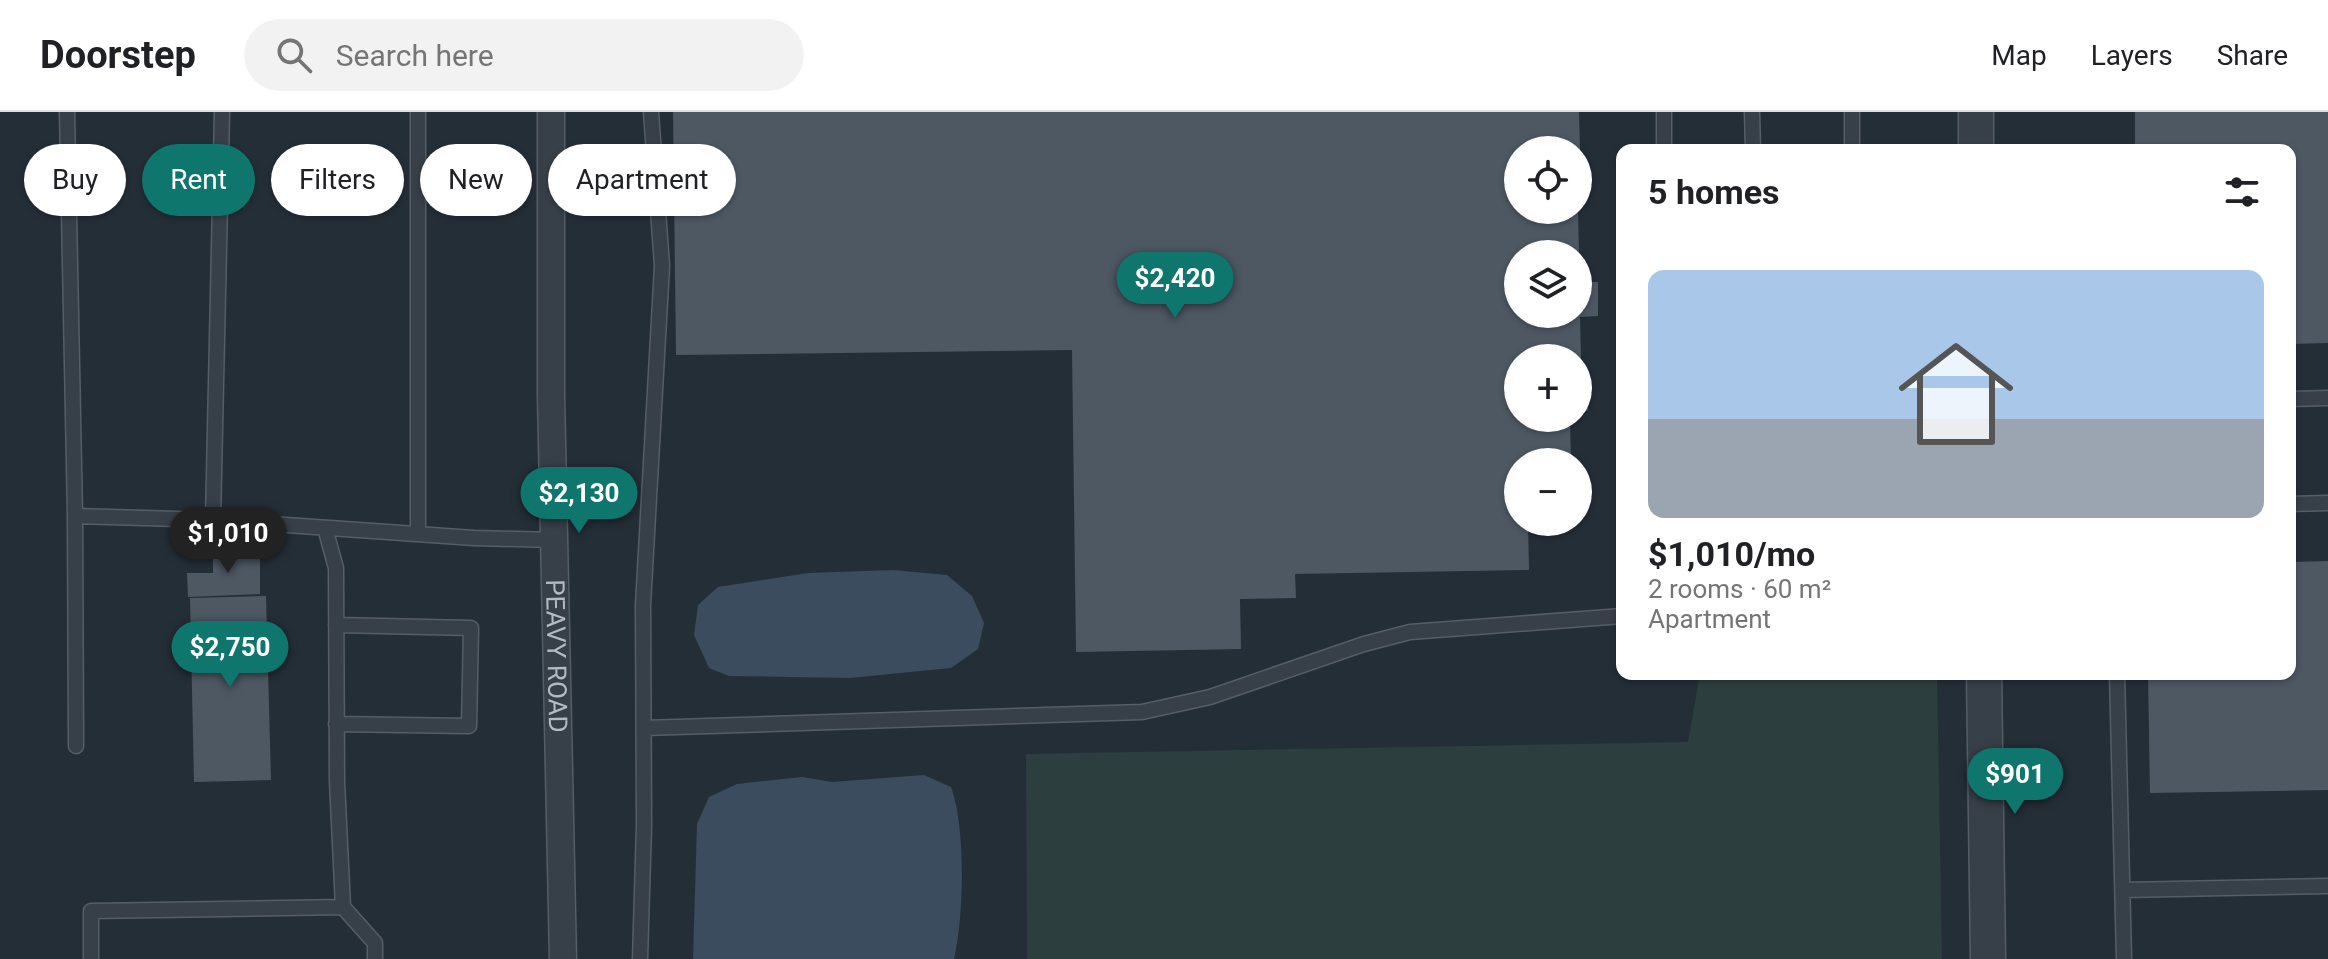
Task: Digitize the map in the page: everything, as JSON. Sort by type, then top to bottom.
[{"type":"street","name":"PEAVY ROAD","points":[[551,112],[554,540],[563,959]]},
{"type":"street","points":[[1976,112],[1976,144]]},
{"type":"street","points":[[1984,680],[1988,959]]},
{"type":"lane","points":[[67,112],[76,746]]},
{"type":"lane","points":[[213,520],[222,112]]},
{"type":"lane","points":[[418,112],[418,534]]},
{"type":"lane","points":[[640,959],[643,605],[662,266],[651,112]]},
{"type":"lane","points":[[1664,112],[1664,144]]},
{"type":"lane","points":[[1752,112],[1753,144]]},
{"type":"lane","points":[[1852,112],[1852,144]]},
{"type":"lane","points":[[2296,399],[2328,398]]},
{"type":"lane","points":[[2296,504],[2328,503]]},
{"type":"lane","points":[[75,516],[213,520],[554,540]]},
{"type":"lane","points":[[325,528],[336,568],[336,724],[343,907],[375,943],[375,959]]},
{"type":"lane","points":[[644,728],[1142,712],[1210,697],[1337,653],[1410,632],[1616,616]]},
{"type":"lane","points":[[336,625],[471,628],[469,726],[336,724]]},
{"type":"lane","points":[[2117,680],[2124,959]]},
{"type":"lane","points":[[2123,890],[2328,886]]},
{"type":"lane","points":[[91,959],[91,911],[343,907]]},
{"type":"green space","points":[[1699,680],[1937,680],[1942,959],[1027,959],[1026,754],[1688,742]]},
{"type":"water","points":[[893,570],[947,575],[972,596],[984,623],[978,649],[951,668],[850,678],[729,676],[709,668],[694,635],[698,605],[718,587],[808,573]]},
{"type":"water","points":[[924,775],[951,787],[956,804],[962,872],[960,920],[954,959],[693,959],[697,824],[709,797],[737,784],[802,777],[832,782]]},
{"type":"building","points":[[673,112],[1579,112],[1580,136],[1504,136],[1504,224],[1578,224],[1579,240],[1504,240],[1504,328],[1580,328],[1581,344],[1504,344],[1504,432],[1570,432],[1571,448],[1504,448],[1504,536],[1528,536],[1529,570],[1295,574],[1296,598],[1240,599],[1241,649],[1076,652],[1072,350],[676,355],[674,216],[736,216],[736,144],[673,144]]},
{"type":"building","points":[[2135,112],[2328,112],[2328,343],[2296,344],[2296,144],[2135,144]]},
{"type":"building","points":[[1592,282],[1598,282],[1598,316],[1592,316]]},
{"type":"building","points":[[213,550],[260,550],[260,594],[188,597],[187,573],[213,573]]},
{"type":"building","points":[[2328,561],[2328,790],[2150,793],[2148,680],[2296,680],[2296,562]]},
{"type":"building","points":[[266,596],[271,780],[194,782],[190,598]]}]
